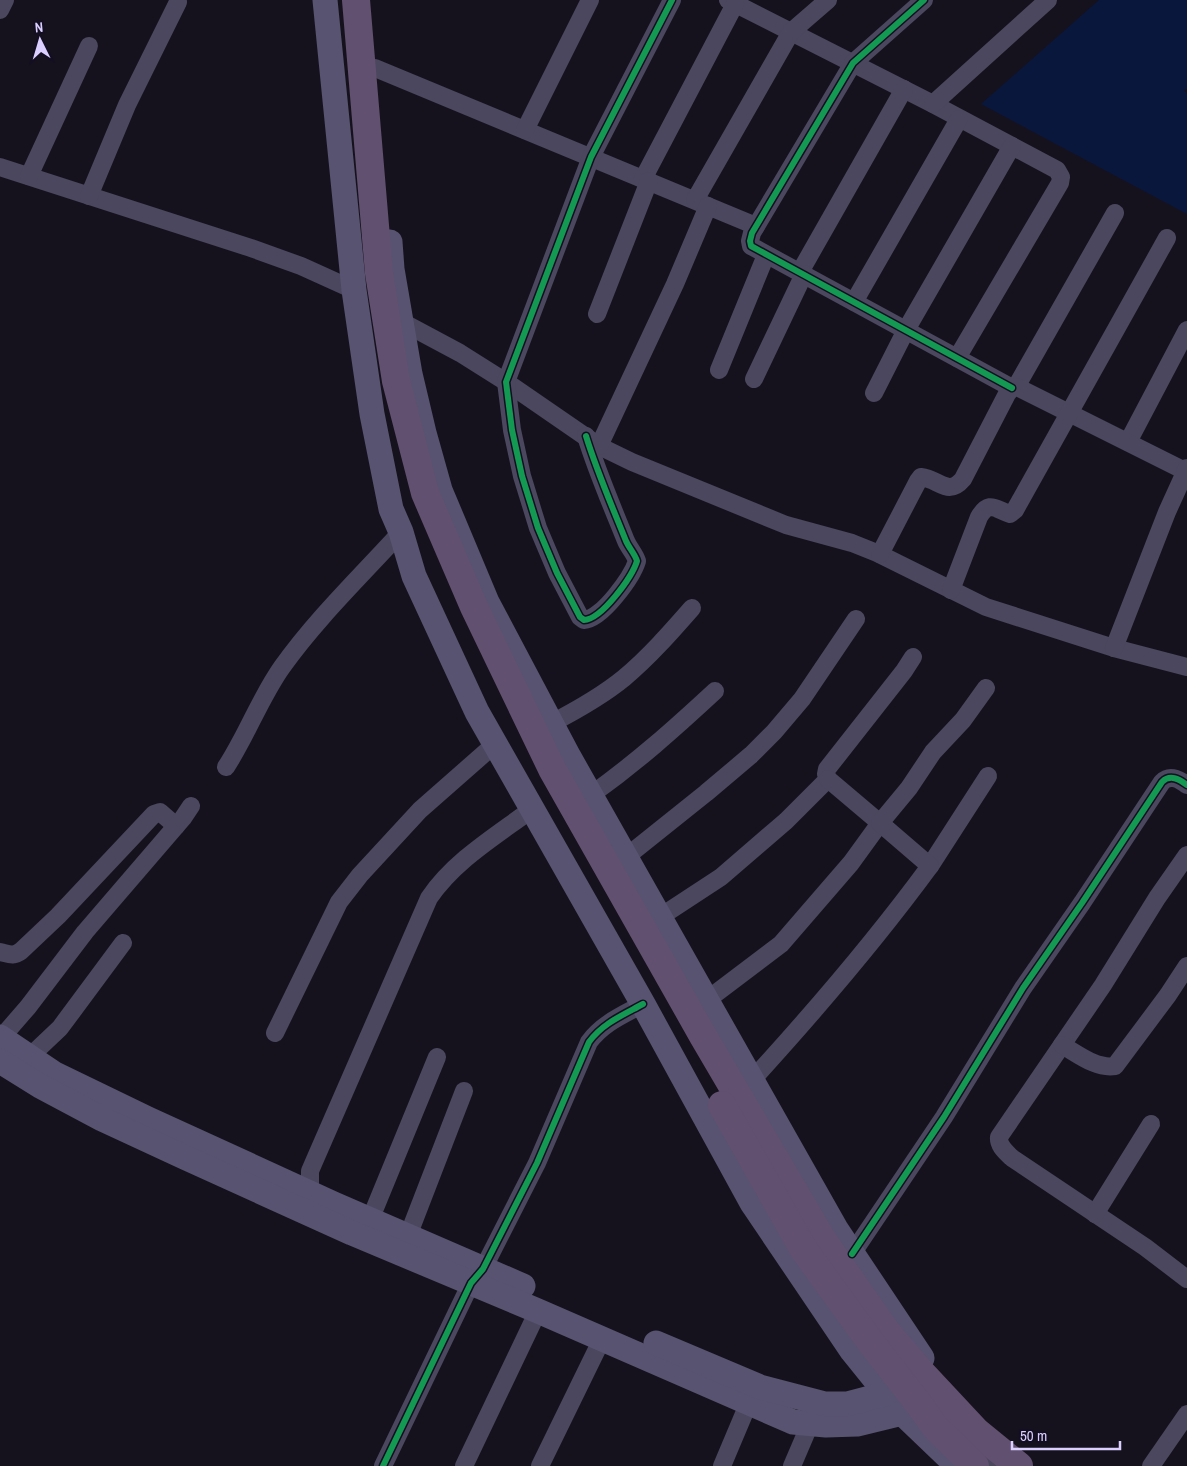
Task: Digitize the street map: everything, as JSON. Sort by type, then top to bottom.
[{"type":"main road","points":[[325,0],[354,290],[372,414],[391,508],[401,532],[414,576],[477,712],[643,1004],[752,1203],[852,1351],[913,1393],[956,1410],[1012,1465]]},
{"type":"main road","points":[[344,0],[366,271],[390,403],[414,502],[470,640],[538,779],[804,1250],[913,1393],[935,1427],[976,1466]]},
{"type":"main road","points":[[356,0],[379,273],[396,381],[426,493],[474,607],[552,769],[822,1239],[886,1331],[913,1393],[957,1466]]},
{"type":"main road","points":[[369,0],[392,269],[410,374],[440,490],[487,602],[591,796],[836,1229],[877,1293],[917,1349],[913,1393]]},
{"type":"main road","points":[[9,1053],[148,1119],[408,1236],[538,1311],[749,1402],[847,1404],[913,1393]]},
{"type":"main road","points":[[9,1053],[102,1119],[184,1158],[477,1276],[760,1386],[794,1422],[857,1424],[913,1393]]},
{"type":"street","points":[[0,10],[5,0]]},
{"type":"street","points":[[525,130],[590,0]]},
{"type":"street","points":[[672,0],[591,157],[506,382],[516,453],[538,528],[557,573],[580,617],[584,620],[588,620],[596,615],[613,599],[637,561],[627,544],[603,486],[593,441],[676,284],[701,203],[791,32],[828,0]]},
{"type":"street","points":[[924,0],[853,63],[756,226],[750,241],[751,246],[1014,388],[1070,413],[1186,470],[1114,648]]},
{"type":"street","points":[[933,104],[1048,0]]},
{"type":"street","points":[[89,196],[127,104],[178,2]]},
{"type":"street","points":[[597,314],[646,180],[731,2],[904,89],[1057,170],[1061,177],[1060,183],[957,358]]},
{"type":"street","points":[[29,176],[89,46]]},
{"type":"street","points":[[375,68],[756,226]]},
{"type":"street","points":[[754,379],[802,273],[904,89]]},
{"type":"street","points":[[854,302],[959,119]]},
{"type":"street","points":[[874,393],[906,330],[1012,146]]},
{"type":"street","points":[[0,168],[293,263],[354,290]]},
{"type":"street","points":[[880,554],[921,477],[928,478],[950,488],[957,486],[963,479],[1007,394],[1014,388],[1115,213]]},
{"type":"street","points":[[951,590],[983,510],[988,507],[995,508],[1010,514],[1015,510],[1167,238]]},
{"type":"street","points":[[719,370],[766,255]]},
{"type":"street","points":[[402,322],[460,353],[593,441],[694,488],[786,525],[852,543],[880,554],[986,607],[1114,648],[1187,667]]},
{"type":"street","points":[[1128,442],[1187,330]]},
{"type":"street","points":[[226,767],[270,686],[283,667],[327,612],[401,532]]},
{"type":"street","points":[[552,723],[583,707],[624,678],[643,661],[692,608]]},
{"type":"street","points":[[626,856],[706,793],[751,755],[774,732],[802,700],[856,619]]},
{"type":"street","points":[[914,657],[827,769],[826,774],[828,779],[930,866]]},
{"type":"street","points":[[707,1000],[781,944],[850,863],[909,788],[933,752],[963,720],[986,688]]},
{"type":"street","points":[[591,796],[658,744],[714,691]]},
{"type":"street","points":[[275,1033],[340,902],[360,875],[420,810],[495,744]]},
{"type":"street","points":[[752,1080],[808,1019],[903,902],[930,866],[988,776]]},
{"type":"street","points":[[852,1254],[944,1117],[1024,988],[1162,782],[1167,778],[1172,778],[1180,780],[1187,785]]},
{"type":"street","points":[[660,917],[714,881],[742,859],[786,821],[828,779]]},
{"type":"street","points":[[9,1053],[28,1007],[85,932],[191,806]]},
{"type":"street","points":[[310,1193],[310,1171],[429,898],[452,870],[532,809]]},
{"type":"street","points":[[0,952],[16,955],[21,951],[58,916],[154,814],[157,812],[164,815],[176,826]]},
{"type":"street","points":[[1187,855],[1157,898],[1103,985],[998,1141],[1012,1158],[1145,1247],[1187,1280]]},
{"type":"street","points":[[9,1053],[60,1028],[123,943]]},
{"type":"street","points":[[1062,1045],[1097,1065],[1107,1068],[1115,1066],[1168,996],[1187,966]]},
{"type":"street","points":[[383,1466],[477,1276],[537,1162],[589,1042],[597,1031],[643,1004]]},
{"type":"street","points":[[370,1220],[437,1057]]},
{"type":"street","points":[[408,1236],[464,1091]]},
{"type":"street","points":[[1095,1214],[1151,1124]]},
{"type":"street","points":[[464,1466],[538,1311]]},
{"type":"street","points":[[540,1466],[602,1339]]},
{"type":"street","points":[[913,1393],[945,1418],[968,1442],[1012,1465]]},
{"type":"street","points":[[722,1466],[749,1402]]},
{"type":"street","points":[[1150,1466],[1187,1414]]},
{"type":"street","points":[[792,1466],[810,1424]]},
{"type":"water","points":[[1099,0],[1187,0],[1187,89],[1184,90],[1187,94],[1187,214],[981,104]]},
{"type":"cycle path","points":[[586,436],[626,541],[637,561],[623,586],[607,605],[599,613],[584,620],[580,617],[557,573],[538,528],[522,476],[512,430],[506,382],[591,157],[672,0]]},
{"type":"cycle path","points":[[924,0],[853,63],[752,233],[751,246],[1012,388]]},
{"type":"cycle path","points":[[852,1254],[944,1117],[1023,988],[1162,782],[1171,778],[1178,779],[1187,785]]},
{"type":"cycle path","points":[[383,1466],[471,1283],[483,1269],[537,1163],[589,1042],[607,1025],[643,1004]]}]
